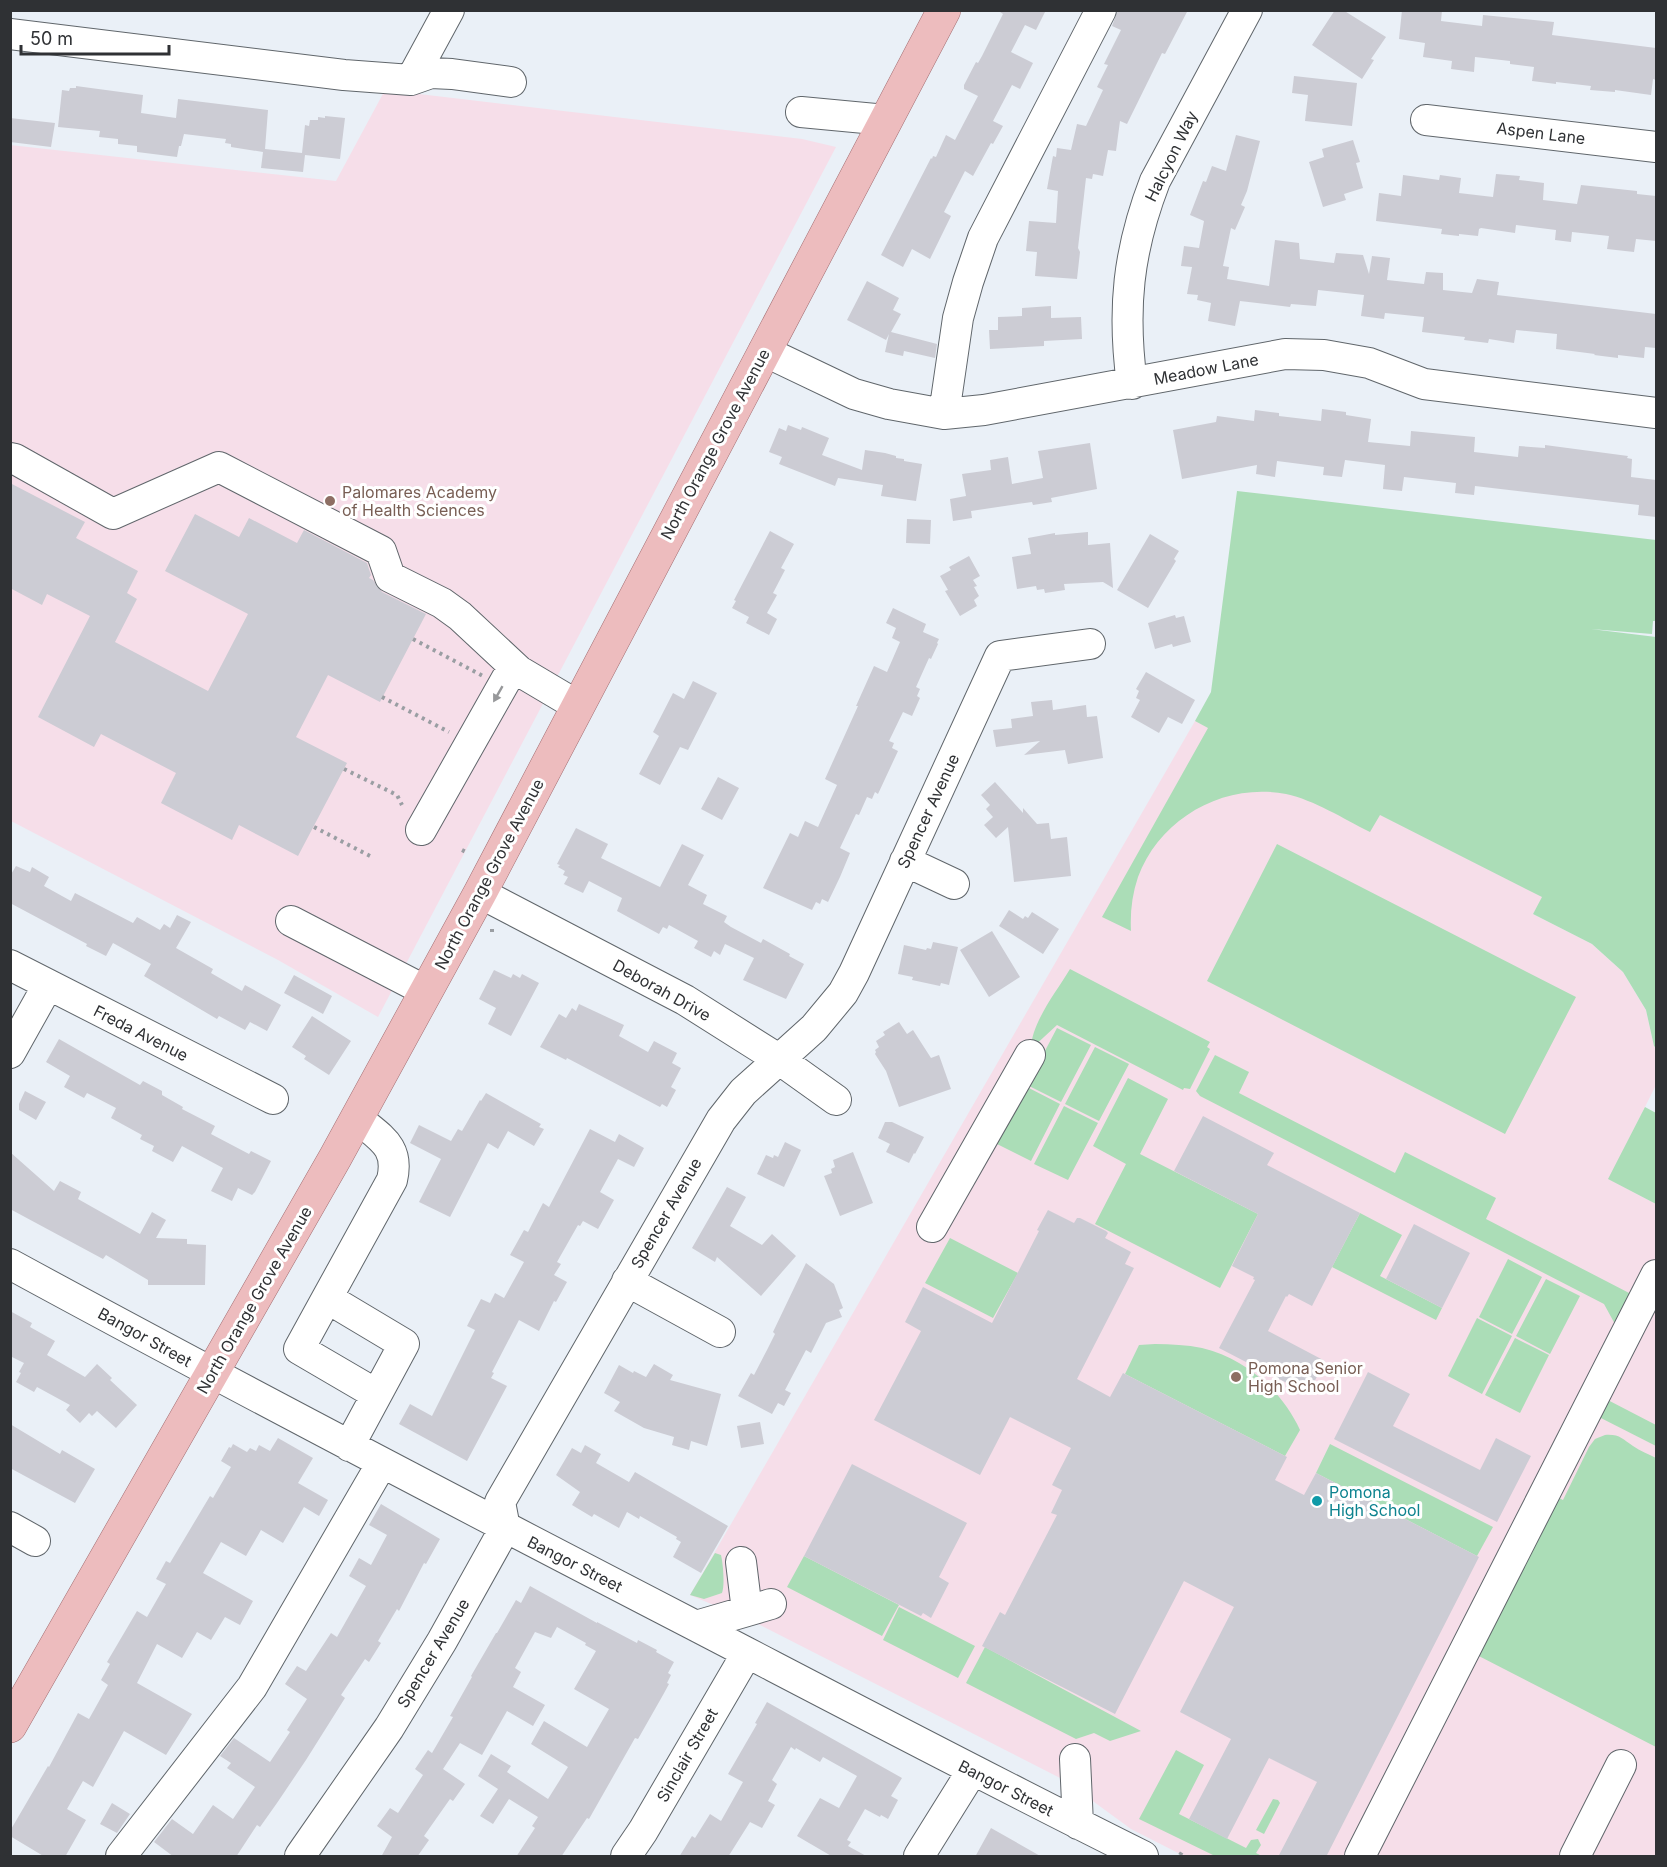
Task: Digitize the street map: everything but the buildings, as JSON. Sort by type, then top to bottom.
[{"type":"main road","name":"North Orange Grove Avenue","points":[[10,1726],[357,1118],[480,893],[944,10]]},
{"type":"street","points":[[411,80],[449,10]]},
{"type":"street","points":[[944,414],[958,318],[982,238],[1101,10]]},
{"type":"street","name":"Halcyon Way","points":[[1132,384],[1126,316],[1134,247],[1144,210],[1155,181],[1247,10]]},
{"type":"street","points":[[10,34],[344,75],[411,80],[431,73],[511,82]]},
{"type":"street","points":[[801,112],[886,120]]},
{"type":"street","name":"Aspen Lane","points":[[1426,120],[1656,147]]},
{"type":"street","name":"Meadow Lane","points":[[764,351],[855,394],[889,404],[944,414],[984,410],[1132,384],[1285,354],[1324,355],[1369,363],[1424,384],[1656,413]]},
{"type":"street","points":[[10,458],[113,514],[219,467],[381,551],[390,577],[442,603],[460,616],[519,672],[578,706]]},
{"type":"street","name":"Spencer Avenue","points":[[300,1857],[395,1718],[442,1641],[505,1528],[500,1503],[721,1120],[743,1092],[814,1028],[843,993],[1000,657],[1090,645]]},
{"type":"street","points":[[421,830],[507,678],[519,672]]},
{"type":"street","points":[[905,861],[954,884]]},
{"type":"street","name":"Deborah Drive","points":[[480,893],[685,1000],[780,1060],[836,1100]]},
{"type":"street","points":[[291,921],[426,991]]},
{"type":"street","name":"Freda Avenue","points":[[10,965],[273,1099]]},
{"type":"street","points":[[10,1053],[48,985]]},
{"type":"street","points":[[932,1227],[1030,1055]]},
{"type":"street","points":[[357,1118],[392,1152],[395,1166],[392,1180],[299,1349],[376,1394]]},
{"type":"street","name":"Bangor Street","points":[[10,1264],[505,1528],[972,1771],[1143,1857]]},
{"type":"street","points":[[1360,1857],[1656,1275]]},
{"type":"street","points":[[627,1281],[720,1332]]},
{"type":"street","points":[[327,1298],[404,1344],[349,1446]]},
{"type":"street","points":[[121,1857],[252,1687],[382,1463]]},
{"type":"street","points":[[696,1626],[759,1608],[741,1562]]},
{"type":"street","name":"Sinclair Street","points":[[626,1857],[747,1653]]},
{"type":"street","points":[[1075,1759],[1078,1824]]},
{"type":"street","points":[[1575,1857],[1621,1765]]},
{"type":"street","points":[[919,1857],[972,1771]]},
{"type":"path","points":[[412,639],[486,678]]},
{"type":"path","points":[[382,697],[455,735]]},
{"type":"path","points":[[344,769],[397,795],[402,805]]},
{"type":"path","points":[[314,827],[370,856]]},
{"type":"path","points":[[492,928],[492,936]]},
{"type":"shaded area","name":"Palomares Academy of Health Sciences","points":[[385,90],[802,139],[836,147],[378,1017],[278,960],[11,821],[10,145],[336,181]]},
{"type":"shaded area","name":"Pomona Senior High School","points":[[1195,721],[1543,897],[1533,914],[1592,944],[1623,972],[1646,1010],[1656,1048],[1656,1085],[1609,1179],[1656,1204],[1656,1856],[1184,1856],[1131,1829],[1064,1780],[758,1624],[690,1595]]},
{"type":"green space","points":[[1237,491],[1656,540],[1656,621],[1653,621],[1652,634],[1591,629],[1656,637],[1656,1048],[1646,1010],[1623,972],[1592,944],[1533,914],[1542,897],[1380,815],[1370,832],[1318,805],[1286,794],[1263,792],[1218,799],[1178,822],[1162,837],[1148,856],[1134,890],[1131,931],[1102,917],[1208,728],[1195,721],[1211,692]]},
{"type":"green space","points":[[1277,844],[1576,997],[1505,1134],[1207,981]]},
{"type":"green space","points":[[1070,969],[1210,1042],[1207,1047],[1210,1049],[1190,1089],[1184,1088],[1183,1090],[1057,1025],[1031,1049],[1032,1039],[1040,1018]]},
{"type":"green space","points":[[1057,1028],[1091,1045],[1061,1102],[1027,1085]]},
{"type":"green space","points":[[1095,1047],[1129,1064],[1099,1121],[1065,1104]]},
{"type":"green space","points":[[1215,1055],[1249,1072],[1239,1093],[1395,1173],[1405,1152],[1496,1198],[1486,1219],[1633,1295],[1616,1326],[1604,1304],[1200,1096],[1196,1091]]},
{"type":"green space","points":[[1128,1078],[1168,1099],[1140,1154],[1258,1214],[1220,1288],[1095,1224],[1126,1164],[1093,1146]]},
{"type":"green space","points":[[1027,1087],[1060,1104],[1031,1161],[997,1144]]},
{"type":"green space","points":[[1064,1106],[1098,1123],[1068,1180],[1034,1164]]},
{"type":"green space","points":[[1645,1107],[1656,1113],[1656,1204],[1608,1179]]},
{"type":"green space","points":[[1360,1213],[1402,1235],[1380,1276],[1442,1308],[1436,1320],[1332,1267]]},
{"type":"green space","points":[[950,1238],[1018,1273],[993,1318],[925,1283]]},
{"type":"green space","points":[[1508,1259],[1542,1277],[1512,1334],[1479,1317]]},
{"type":"green space","points":[[1546,1279],[1580,1296],[1550,1354],[1516,1336]]},
{"type":"green space","points":[[1477,1318],[1512,1336],[1482,1394],[1448,1376]]},
{"type":"green space","points":[[1515,1338],[1549,1355],[1520,1413],[1485,1395]]},
{"type":"green space","points":[[1139,1345],[1191,1346],[1218,1353],[1247,1368],[1260,1378],[1283,1402],[1300,1430],[1285,1456],[1125,1374]]},
{"type":"green space","points":[[1602,1397],[1656,1425],[1656,1446],[1593,1414]]},
{"type":"green space","points":[[1605,1435],[1614,1435],[1656,1458],[1656,1747],[1471,1652],[1551,1494],[1563,1500],[1589,1447],[1595,1439]]},
{"type":"green space","points":[[1330,1444],[1493,1527],[1477,1556],[1316,1473]]},
{"type":"green space","points":[[715,1553],[721,1555],[722,1559],[724,1580],[722,1593],[704,1599],[690,1595]]},
{"type":"green space","points":[[804,1556],[899,1605],[882,1636],[787,1587]]},
{"type":"green space","points":[[899,1607],[975,1646],[958,1678],[883,1640]]},
{"type":"green space","points":[[985,1647],[1141,1731],[1110,1741],[1094,1733],[1076,1739],[966,1683]]},
{"type":"green space","points":[[1176,1750],[1204,1765],[1179,1814],[1246,1848],[1251,1840],[1258,1839],[1261,1845],[1256,1853],[1262,1856],[1215,1856],[1139,1819]]},
{"type":"green space","points":[[1273,1799],[1280,1803],[1264,1834],[1256,1830]]},
{"type":"place","name":"Palomares Academy of Health Sciences","points":[[330,501]]},
{"type":"place","name":"Pomona Senior High School","points":[[1236,1377]]},
{"type":"place","name":"Pomona High School","points":[[1317,1501]]}]
